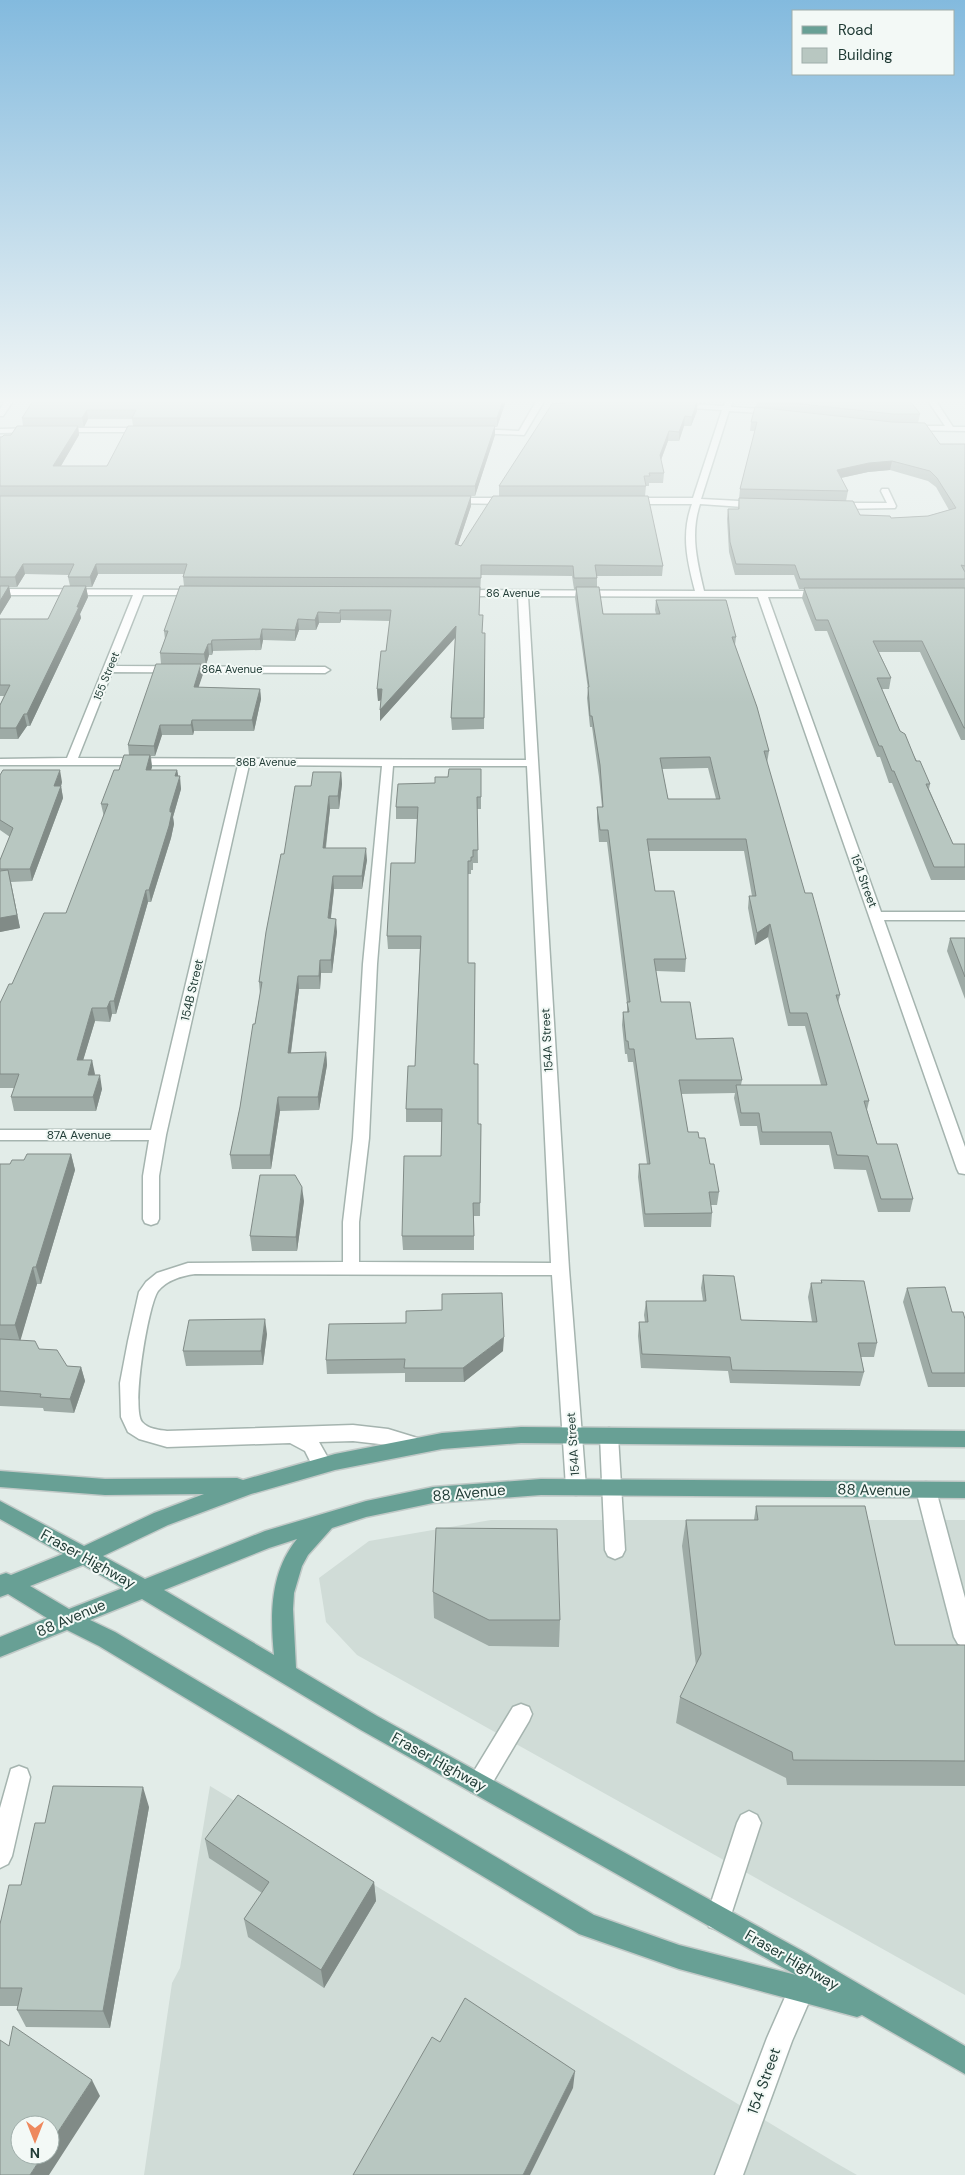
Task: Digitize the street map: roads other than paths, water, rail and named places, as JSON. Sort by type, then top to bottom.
[{"type":"main road","points":[[4,1584],[84,1556],[161,1519],[249,1486],[322,1465],[417,1445],[494,1436],[965,1439]]},
{"type":"main road","points":[[0,1479],[105,1487],[249,1486]]},
{"type":"main road","name":"88 Avenue","points":[[0,1647],[264,1540],[366,1508],[433,1495],[541,1487],[965,1490]]},
{"type":"main road","name":"Fraser Highway","points":[[0,1509],[142,1588],[369,1723],[718,1918],[965,2061]]},
{"type":"main road","points":[[286,1672],[282,1622],[284,1591],[292,1567],[301,1550],[328,1519]]},
{"type":"main road","name":"Fraser Highway","points":[[4,1584],[68,1620],[107,1639],[588,1925],[679,1957],[802,1988],[880,2011]]},
{"type":"street","points":[[826,506],[892,506],[889,500]]},
{"type":"street","points":[[445,501],[515,501]]},
{"type":"street","points":[[624,501],[697,501],[771,505]]},
{"type":"street","points":[[697,501],[689,531],[689,544],[700,593]]},
{"type":"street","points":[[0,592],[212,592]]},
{"type":"street","name":"155 Street","points":[[72,760],[140,592]]},
{"type":"street","name":"86 Avenue","points":[[454,592],[835,594]]},
{"type":"street","name":"154A Street","points":[[523,593],[560,1269],[576,1487]]},
{"type":"street","name":"154 Street","points":[[762,594],[876,916],[959,1136],[965,1169]]},
{"type":"street","name":"86A Avenue","points":[[109,669],[325,670]]},
{"type":"street","name":"86B Avenue","points":[[0,762],[72,760],[532,763]]},
{"type":"street","name":"154B Street","points":[[151,1219],[151,1176],[158,1135],[244,762]]},
{"type":"street","points":[[351,1268],[351,1222],[361,1138],[370,964],[388,762]]},
{"type":"street","points":[[876,916],[965,916]]},
{"type":"street","name":"87A Avenue","points":[[0,1135],[158,1135]]},
{"type":"street","points":[[417,1445],[388,1437],[354,1433],[167,1439],[142,1432],[135,1427],[129,1416],[127,1393],[148,1292],[154,1282],[167,1274],[195,1268],[560,1269]]},
{"type":"street","points":[[292,1436],[312,1446],[322,1465]]},
{"type":"street","points":[[609,1436],[615,1550]]},
{"type":"street","points":[[926,1490],[965,1637]]},
{"type":"street","points":[[479,1784],[520,1714]]},
{"type":"street","points":[[0,1856],[19,1777]]},
{"type":"street","points":[[718,1918],[750,1823]]},
{"type":"street","name":"154 Street","points":[[729,2175],[780,2038],[802,1988]]}]
